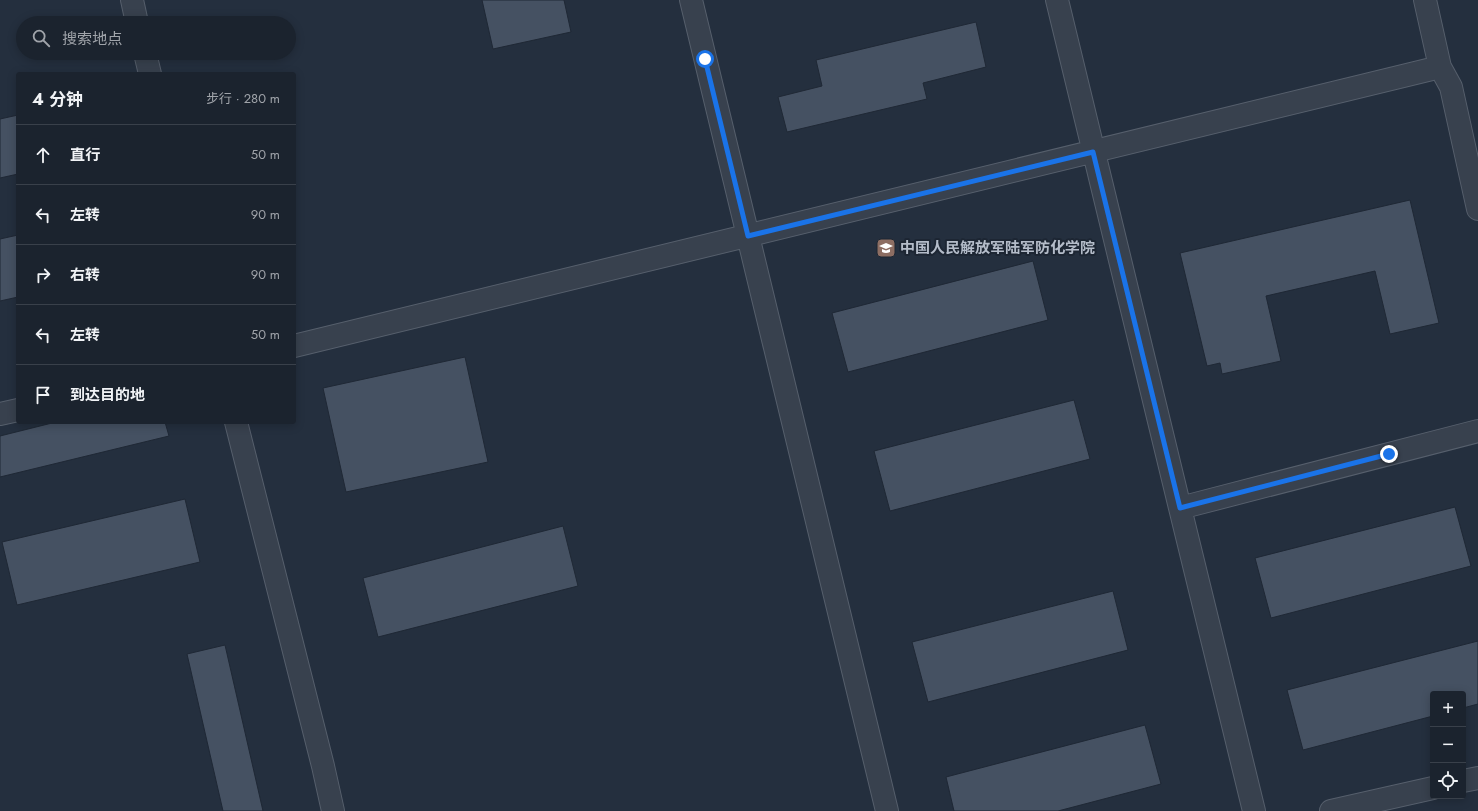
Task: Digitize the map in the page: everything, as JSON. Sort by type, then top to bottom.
[{"type":"street","points":[[132,0],[135,16]]},
{"type":"street","points":[[691,0],[888,811]]},
{"type":"street","points":[[1057,0],[1254,811]]},
{"type":"street","points":[[1425,0],[1440,68],[1451,87],[1478,209]]},
{"type":"street","points":[[146,60],[149,72]]},
{"type":"street","points":[[296,346],[1440,68]]},
{"type":"street","points":[[0,414],[16,410]]},
{"type":"street","points":[[237,424],[333,811]]},
{"type":"street","points":[[1180,508],[1478,431]]},
{"type":"street","points":[[1466,780],[1478,778]]},
{"type":"street","points":[[1331,811],[1430,789]]},
{"type":"building","points":[[482,0],[564,0],[571,32],[493,49]]},
{"type":"building","points":[[976,22],[986,67],[923,83],[927,99],[787,132],[778,97],[822,86],[816,60]]},
{"type":"building","points":[[16,115],[16,174],[0,178],[0,119]]},
{"type":"building","points":[[1410,200],[1439,323],[1390,334],[1375,271],[1266,296],[1281,361],[1222,374],[1220,363],[1207,366],[1180,253]]},
{"type":"building","points":[[16,235],[16,297],[0,301],[0,239]]},
{"type":"building","points":[[1033,261],[1048,320],[848,372],[832,313]]},
{"type":"building","points":[[465,357],[488,462],[346,492],[323,388]]},
{"type":"building","points":[[1074,400],[1090,459],[890,511],[874,451]]},
{"type":"building","points":[[48,424],[166,424],[169,436],[0,477],[0,436]]},
{"type":"building","points":[[185,499],[200,562],[17,605],[2,542]]},
{"type":"building","points":[[1455,507],[1471,566],[1271,618],[1255,558]]},
{"type":"building","points":[[563,526],[578,586],[378,637],[363,578]]},
{"type":"building","points":[[1113,591],[1128,650],[928,702],[912,642]]},
{"type":"building","points":[[1478,641],[1478,704],[1466,707],[1466,691],[1430,691],[1430,717],[1303,750],[1287,690]]},
{"type":"building","points":[[225,645],[263,811],[223,811],[187,654]]},
{"type":"building","points":[[1145,725],[1161,784],[1058,811],[954,811],[946,777]]},
{"type":"place","name":"中国人民解放军陆军防化学院","points":[[886,248]]},
{"type":"route","points":[[705,59],[748,236],[1093,152],[1180,508],[1389,454]]}]
